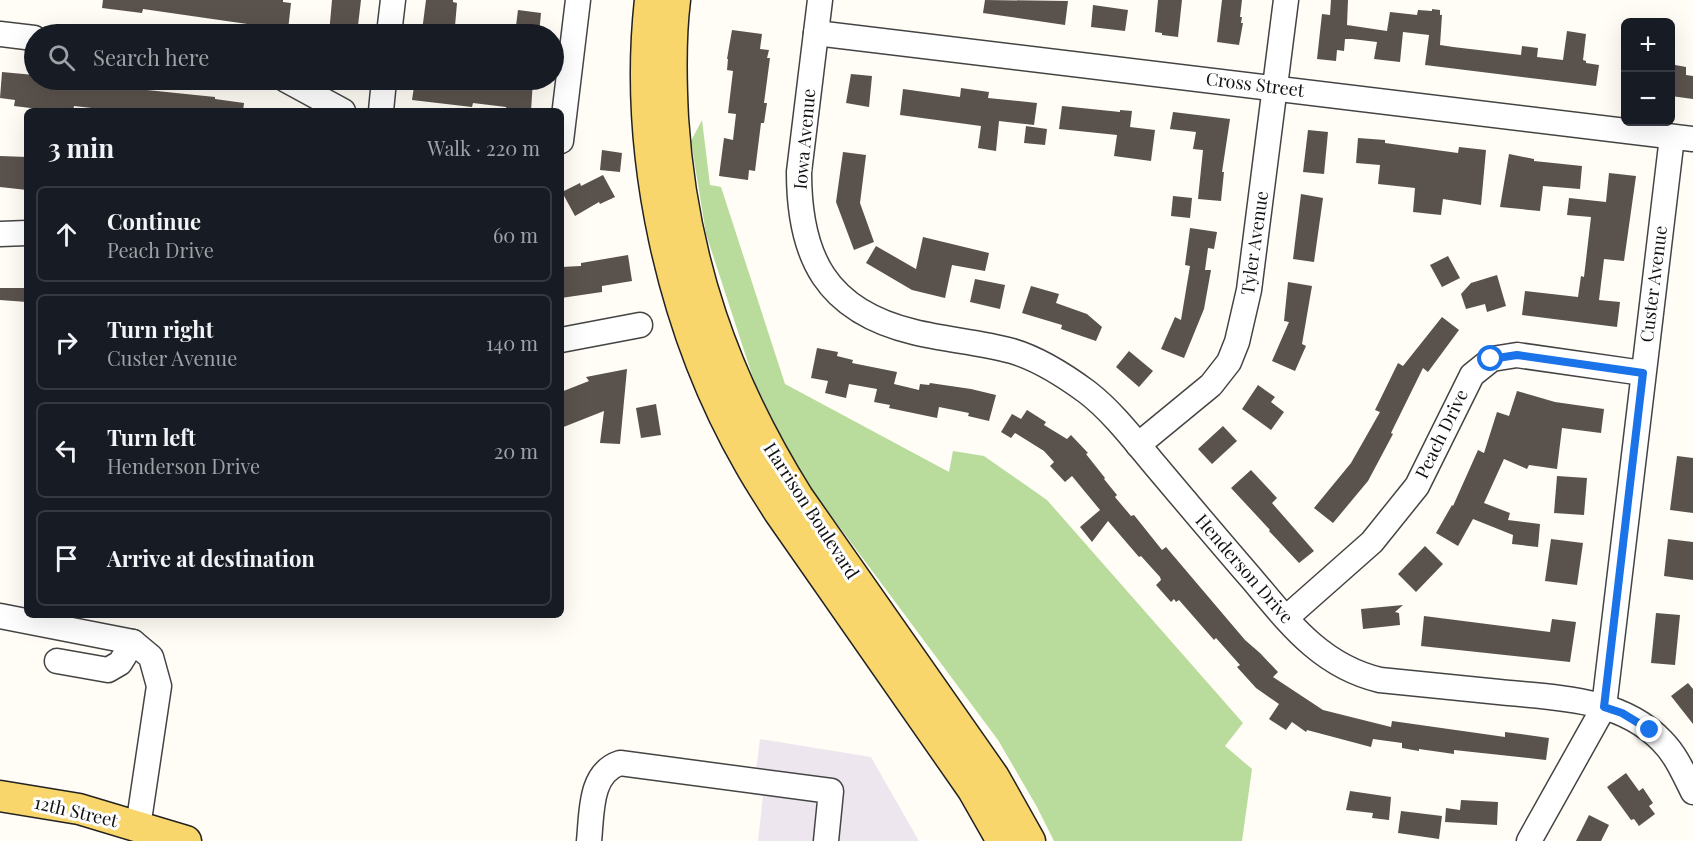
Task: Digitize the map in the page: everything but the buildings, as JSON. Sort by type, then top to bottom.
[{"type":"main road","name":"Harrison Boulevard","points":[[651,0],[647,41],[652,167],[666,246],[678,294],[710,382],[750,465],[767,493],[973,790],[1002,841]]},
{"type":"main road","name":"Harrison Boulevard","points":[[675,0],[671,44],[676,160],[689,237],[700,283],[731,370],[770,452],[798,497],[994,777],[1030,841]]},
{"type":"main road","name":"12th Street","points":[[0,796],[79,809],[186,841]]},
{"type":"street","points":[[390,24],[393,0]]},
{"type":"street","points":[[564,116],[578,0]]},
{"type":"street","name":"Iowa Avenue","points":[[820,0],[799,172],[799,192],[806,237],[812,258],[821,275]]},
{"type":"street","name":"Tyler Avenue","points":[[1138,445],[1211,385],[1229,362],[1237,342],[1249,290],[1286,0]]},
{"type":"street","name":"Cross Street","points":[[816,33],[1682,138]]},
{"type":"street","points":[[0,34],[24,37]]},
{"type":"street","points":[[305,90],[338,108]]},
{"type":"street","points":[[381,108],[383,90]]},
{"type":"street","name":"Custer Avenue","points":[[1529,841],[1604,707],[1643,373],[1682,138]]},
{"type":"street","points":[[0,234],[24,233]]},
{"type":"street","name":"Henderson Drive","points":[[821,275],[851,304],[879,320],[912,332],[1010,351],[1033,359],[1054,369],[1090,394],[1138,445],[1286,618],[1324,656],[1360,675],[1380,680],[1581,701],[1604,707],[1636,721],[1662,741],[1678,762],[1693,792]]},
{"type":"street","points":[[564,339],[640,325]]},
{"type":"street","name":"Peach Drive","points":[[1286,618],[1372,542],[1417,486],[1472,375],[1491,359],[1517,355],[1643,373]]},
{"type":"street","points":[[0,616],[133,642],[151,657],[159,686],[138,827]]},
{"type":"street","points":[[57,661],[108,670],[120,663],[133,642]]},
{"type":"street","points":[[589,841],[597,782],[610,766],[620,763],[831,791],[826,841]]},
{"type":"shaded area","points":[[760,739],[871,757],[919,841],[758,841],[763,796],[753,795]]},
{"type":"green space","points":[[702,120],[710,185],[721,187],[785,384],[949,472],[953,451],[984,456],[1047,500],[1243,723],[1225,746],[1252,769],[1242,841],[1054,841],[998,740],[797,470],[754,381],[706,234],[691,141]]},
{"type":"route","points":[[1491,359],[1517,355],[1643,373],[1604,707],[1622,713],[1650,730]]}]
